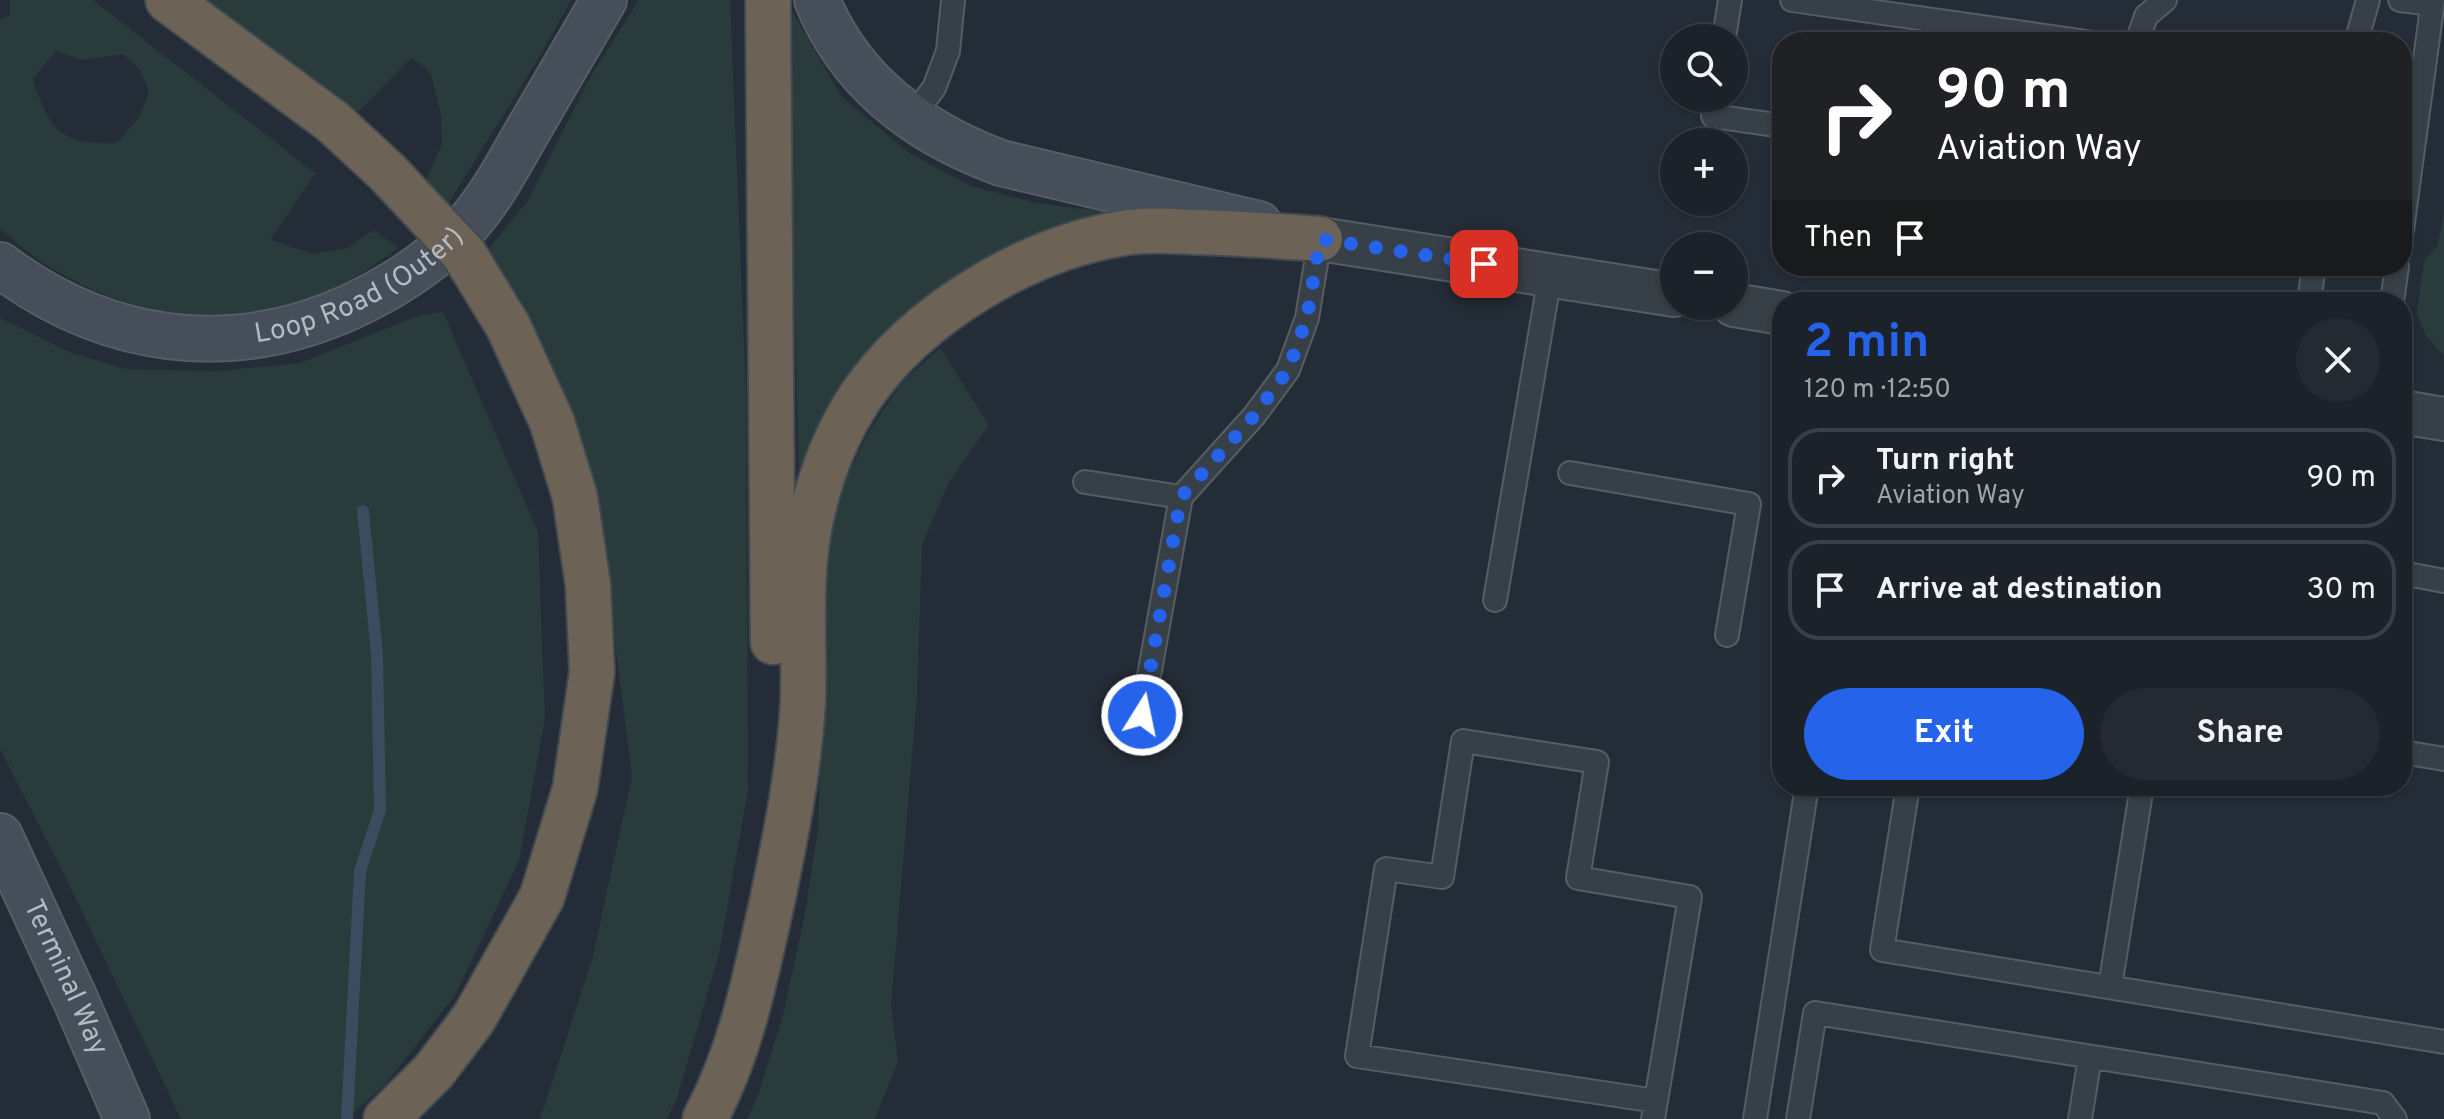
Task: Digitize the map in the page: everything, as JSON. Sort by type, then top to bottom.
[{"type":"highway","points":[[168,0],[333,122],[387,172],[464,254],[508,326],[552,422],[575,497],[588,585],[592,672],[575,789],[542,897],[474,1018],[434,1071],[386,1119]]},
{"type":"highway","points":[[768,0],[775,884]]},
{"type":"highway","points":[[705,1119],[732,1059],[748,1011],[787,833],[800,741],[804,562],[811,519],[822,477],[839,437],[862,396],[891,360],[959,302],[998,276],[1082,242],[1126,232],[1170,231],[1320,239]]},
{"type":"main road","name":"Loop Road (Outer)","points":[[0,265],[58,301],[102,320],[148,334],[220,340],[256,336],[334,314],[374,296],[413,273],[465,226],[488,198],[604,0]]},
{"type":"main road","points":[[817,0],[840,44],[866,77],[910,119],[963,149],[1001,163],[1320,239]]},
{"type":"main road","name":"Terminal Way","points":[[0,836],[127,1119]]},
{"type":"street","points":[[1320,239],[1660,293]]},
{"type":"street","points":[[1748,307],[1772,311]]},
{"type":"street","points":[[2412,414],[2444,419]]},
{"type":"lane","points":[[910,119],[934,88],[948,51],[953,0]]},
{"type":"lane","points":[[1726,24],[1730,0]]},
{"type":"lane","points":[[1792,0],[2017,32]]},
{"type":"lane","points":[[2140,32],[2146,16],[2165,0]]},
{"type":"lane","points":[[2359,32],[2368,0]]},
{"type":"lane","points":[[2400,0],[2432,2],[2412,154]]},
{"type":"lane","points":[[1714,112],[1713,116],[1772,125]]},
{"type":"lane","points":[[1142,715],[1181,497],[1254,416],[1288,370],[1307,318],[1320,239]]},
{"type":"lane","points":[[1495,600],[1550,276]]},
{"type":"lane","points":[[1570,473],[1749,504],[1727,635]]},
{"type":"lane","points":[[1085,482],[1181,497]]},
{"type":"lane","points":[[2412,575],[2444,581]]},
{"type":"lane","points":[[1463,741],[1597,762],[1578,878],[1690,897],[1655,1110],[1357,1056],[1386,869],[1442,877],[1463,741]]},
{"type":"lane","points":[[2412,754],[2444,759]]},
{"type":"lane","points":[[1755,1119],[1805,796]]},
{"type":"lane","points":[[1906,796],[1882,950],[2444,1042]]},
{"type":"lane","points":[[2110,987],[2140,796]]},
{"type":"lane","points":[[1798,1119],[1815,1013],[2383,1103],[2395,1119]]},
{"type":"lane","points":[[2080,1119],[2090,1057]]},
{"type":"shaded area","points":[[10,0],[93,0],[315,173],[270,240],[312,254],[347,248],[374,230],[398,248],[320,296],[284,308],[242,315],[181,315],[146,309],[98,292],[52,269],[0,229],[0,20],[10,15]],"holes":[[[56,51],[82,60],[123,54],[141,71],[149,92],[140,116],[117,143],[98,143],[70,137],[52,123],[39,97],[33,79]]]},
{"type":"shaded area","points":[[194,0],[571,0],[445,209],[425,182],[442,144],[441,115],[430,72],[411,58],[350,120]]},
{"type":"shaded area","points":[[639,0],[730,0],[746,392],[748,790],[719,954],[677,1098],[667,1119],[540,1119],[592,960],[632,777],[607,578],[484,254],[527,202],[592,74]]},
{"type":"shaded area","points":[[787,2],[841,96],[909,153],[971,186],[1036,203],[1116,213],[967,270],[909,312],[842,383],[799,479]]},
{"type":"shaded area","points":[[2444,210],[2444,356],[2426,336],[2417,313],[2424,261],[2438,245]]},
{"type":"shaded area","points":[[443,312],[538,532],[545,719],[519,860],[456,994],[385,1085],[347,1119],[181,1119],[66,878],[0,749],[0,318],[72,353],[126,369],[217,371],[300,363],[420,315]]},
{"type":"shaded area","points":[[940,348],[989,425],[949,482],[922,545],[917,697],[891,1005],[898,1061],[875,1119],[747,1119],[759,1093],[784,1011],[805,913],[818,829],[822,699],[819,596],[829,534],[845,481],[868,433],[903,381]]},
{"type":"waterway","points":[[347,1119],[360,871],[380,810],[377,654],[363,511]]},
{"type":"route","points":[[1142,715],[1181,497],[1254,416],[1288,370],[1307,318],[1320,239],[1484,264]]}]
